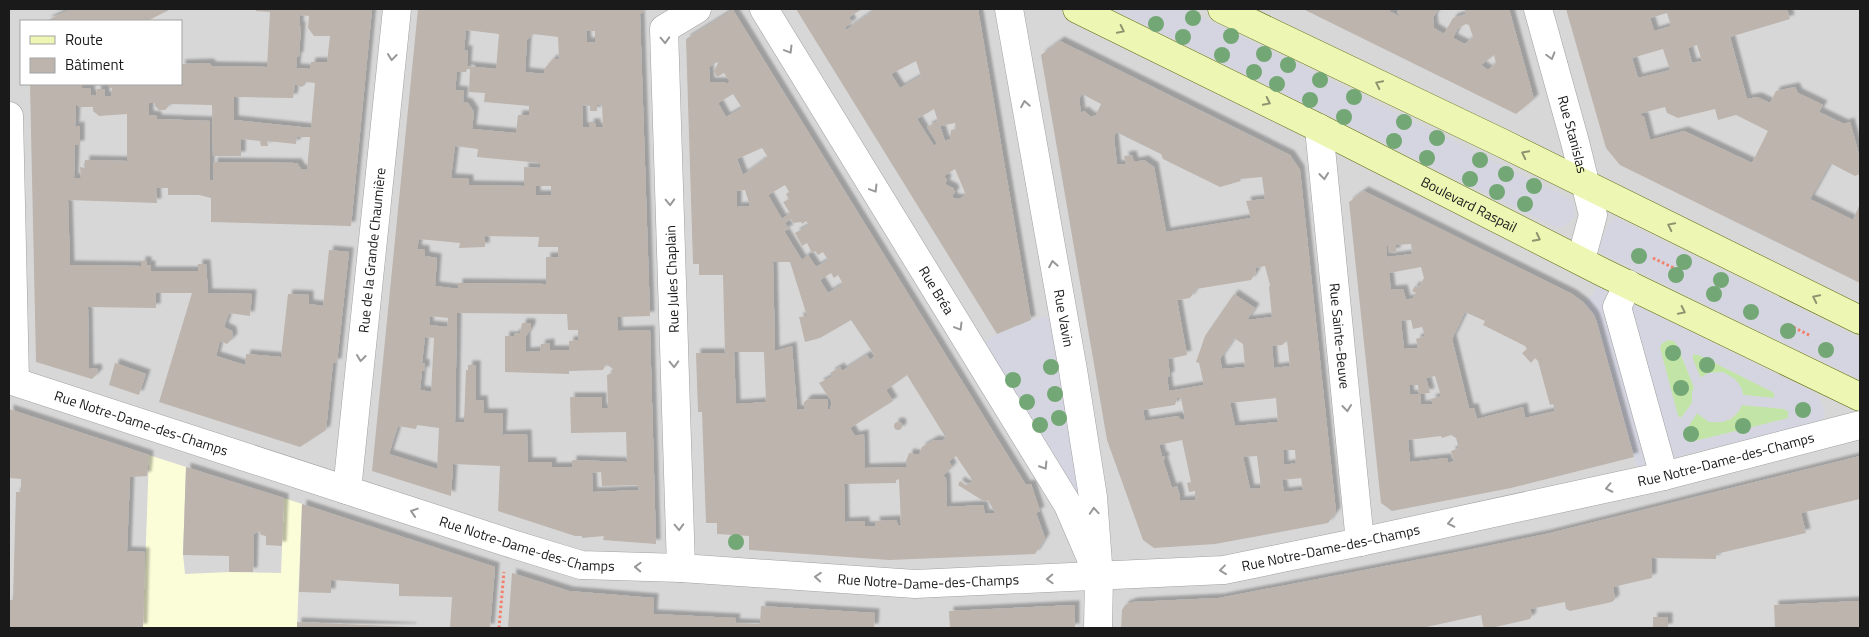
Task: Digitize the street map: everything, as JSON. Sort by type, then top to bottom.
[{"type":"main road","name":"Boulevard Raspail","points":[[1077,9],[1319,128],[1628,284],[1860,397]]},
{"type":"main road","points":[[1222,9],[1860,320]]},
{"type":"street","name":"Rue de la Grande Chaumière","points":[[347,490],[397,9]]},
{"type":"street","name":"Rue Jules Chaplain","points":[[681,568],[664,28],[697,9]]},
{"type":"street","name":"Rue Bréa","points":[[764,9],[1068,505],[1099,577]]},
{"type":"street","name":"Rue Vavin","points":[[1009,9],[1073,370],[1093,497],[1099,577],[1098,628]]},
{"type":"street","name":"Rue Stanislas","points":[[1538,9],[1593,215],[1581,260]]},
{"type":"street","points":[[9,116],[12,381]]},
{"type":"street","name":"Rue Sainte-Beuve","points":[[1319,128],[1360,542]]},
{"type":"street","points":[[1628,284],[1617,307],[1664,476]]},
{"type":"street","name":"Rue Notre-Dame-des-Champs","points":[[12,381],[581,565],[681,568],[914,584],[1224,570],[1664,476],[1860,425]]},
{"type":"path","points":[[1653,258],[1680,271]]},
{"type":"path","points":[[1789,326],[1811,336]]},
{"type":"path","points":[[499,628],[504,570]]},
{"type":"shaded area","points":[[9,9],[1860,9],[1860,628],[9,628]]},
{"type":"shaded area","points":[[1112,9],[1186,9],[1569,198],[1574,203],[1575,216],[1567,225],[1555,227]]},
{"type":"shaded area","points":[[1616,218],[1860,339],[1860,380],[1599,252],[1598,248],[1609,223]]},
{"type":"shaded area","points":[[1597,286],[1811,391],[1818,396],[1824,408],[1825,414],[1821,423],[1708,449],[1637,468],[1597,323],[1594,315],[1584,303]],"holes":[[[1668,340],[1674,341],[1677,345],[1694,387],[1692,403],[1681,418],[1678,416],[1660,348],[1662,343]],[[1693,354],[1699,355],[1773,392],[1775,396],[1773,398],[1743,395],[1742,389],[1735,379],[1723,372],[1708,373],[1700,378]],[[1742,405],[1784,409],[1788,411],[1789,415],[1785,419],[1691,442],[1685,440],[1684,433],[1697,413],[1709,422],[1724,422],[1735,415]]]},
{"type":"shaded area","points":[[1050,316],[1080,489],[1075,492],[982,344],[997,334],[1031,320]]},
{"type":"shaded area","points":[[149,455],[186,467],[183,555],[185,574],[229,572],[281,573],[284,498],[302,504],[297,628],[143,628]]},
{"type":"green space","points":[[1668,340],[1674,341],[1677,345],[1694,387],[1692,403],[1681,418],[1678,416],[1660,348],[1662,343]]},
{"type":"green space","points":[[1693,354],[1699,355],[1773,392],[1775,396],[1773,398],[1743,395],[1739,383],[1701,378],[1693,360]]},
{"type":"green space","points":[[1742,405],[1784,409],[1788,411],[1788,418],[1691,442],[1685,440],[1684,433],[1697,413],[1703,418],[1730,420]]},
{"type":"building","points":[[71,9],[171,9],[149,20],[48,20]]},
{"type":"building","points":[[256,9],[372,9],[351,226],[211,222],[211,198],[199,195],[168,195],[168,188],[156,188],[157,203],[68,200],[70,265],[141,266],[141,261],[147,261],[147,265],[151,265],[151,271],[198,271],[198,264],[206,264],[208,293],[252,294],[250,316],[229,313],[224,327],[232,331],[233,338],[227,344],[220,341],[216,356],[245,365],[246,354],[281,357],[288,294],[309,295],[309,304],[323,306],[329,250],[349,252],[337,363],[333,363],[326,430],[300,447],[159,402],[192,293],[156,293],[156,308],[88,307],[89,369],[97,368],[98,373],[92,379],[36,362],[30,85],[82,85],[82,88],[90,88],[91,95],[96,96],[97,89],[105,89],[105,96],[111,96],[112,88],[109,88],[109,85],[182,85],[182,64],[209,63],[212,66],[267,67],[270,12],[256,11]],"holes":[[[300,15],[309,16],[308,28],[314,36],[330,36],[327,62],[311,62],[310,69],[296,68],[297,57],[299,56]],[[306,82],[315,83],[311,128],[234,120],[234,97],[293,98],[295,84],[301,87]],[[149,103],[155,103],[159,110],[165,110],[169,104],[212,105],[213,156],[241,156],[241,139],[260,141],[261,146],[268,146],[267,141],[296,144],[297,137],[310,137],[307,170],[301,169],[297,163],[213,162],[213,180],[210,181],[210,121],[157,119],[157,116],[149,115]],[[76,104],[79,107],[93,107],[93,111],[99,116],[127,114],[127,161],[85,160],[85,168],[80,167],[81,178],[74,178],[75,145],[80,145],[80,126],[75,127]]]},
{"type":"building","points":[[418,9],[648,9],[640,14],[650,316],[617,317],[618,331],[650,330],[656,544],[603,540],[604,536],[582,538],[582,536],[575,536],[498,511],[500,466],[453,464],[451,496],[372,471]],"holes":[[[466,30],[499,34],[496,69],[467,66],[468,50],[464,50]],[[586,31],[595,31],[595,42],[587,42]],[[533,34],[558,37],[559,59],[553,59],[544,69],[544,74],[525,72],[527,40]],[[467,69],[470,69],[469,92],[485,93],[484,102],[529,106],[529,115],[518,115],[516,133],[472,129],[474,112],[468,103],[463,102],[464,91],[455,90],[457,72],[466,72]],[[582,105],[590,106],[590,111],[597,111],[597,105],[602,105],[603,127],[596,127],[596,123],[589,123],[590,127],[583,127]],[[455,146],[478,149],[477,157],[540,163],[540,168],[524,167],[524,186],[469,185],[469,179],[451,178]],[[536,186],[551,186],[551,195],[536,195]],[[485,236],[539,237],[538,247],[558,247],[558,257],[546,257],[546,284],[458,283],[458,289],[435,286],[437,258],[425,256],[425,250],[417,249],[419,239],[460,243],[459,248],[485,247]],[[457,313],[567,314],[568,330],[578,330],[578,340],[569,341],[569,350],[550,350],[550,343],[541,344],[540,351],[526,352],[526,336],[531,328],[531,323],[522,323],[520,333],[514,334],[515,336],[505,336],[505,372],[569,374],[569,371],[603,370],[606,364],[613,369],[613,372],[607,375],[608,408],[602,408],[602,397],[570,397],[571,433],[626,432],[627,462],[572,460],[572,467],[552,467],[552,462],[528,462],[527,434],[502,435],[503,413],[484,413],[483,400],[476,400],[476,365],[468,365],[468,370],[466,370],[464,422],[455,423]],[[430,316],[448,318],[447,327],[429,325]],[[425,337],[434,338],[431,392],[420,390],[422,371],[425,371],[425,364],[422,363]],[[417,425],[439,428],[437,469],[389,454],[398,426],[416,429]],[[601,472],[602,486],[638,485],[639,490],[593,492],[592,473]]]},
{"type":"building","points":[[796,9],[862,9],[849,17],[852,23],[845,27],[846,30],[876,9],[978,9],[1031,320],[997,334]],"holes":[[[916,61],[921,76],[900,88],[891,74]],[[934,109],[938,121],[927,127],[937,143],[934,146],[917,119]],[[955,123],[956,129],[951,130],[950,139],[945,141],[940,126]],[[955,169],[966,195],[959,199],[954,198],[952,196],[955,192],[953,188],[945,184],[947,180],[944,176]]]},
{"type":"building","points":[[1303,9],[1390,9],[1389,11],[1400,17],[1397,12],[1400,9],[1438,9],[1433,18],[1434,28],[1444,34],[1453,18],[1466,14],[1465,9],[1509,9],[1534,99],[1516,114]],"holes":[[[1466,24],[1469,25],[1473,37],[1465,44],[1453,38],[1458,28]],[[1494,55],[1496,63],[1488,70],[1481,65]]]},
{"type":"building","points":[[1566,9],[1787,9],[1790,19],[1730,37],[1747,99],[1757,97],[1770,103],[1776,91],[1795,87],[1798,93],[1823,105],[1819,112],[1844,124],[1850,122],[1860,158],[1860,174],[1855,176],[1830,163],[1810,199],[1853,220],[1860,204],[1860,283],[1620,165],[1606,148]],"holes":[[[1667,13],[1671,26],[1654,31],[1650,18]],[[1697,45],[1702,61],[1692,63],[1688,48]],[[1663,49],[1670,70],[1638,78],[1632,58]],[[1665,107],[1667,113],[1678,118],[1715,109],[1718,120],[1736,115],[1768,131],[1752,163],[1684,131],[1650,140],[1644,117],[1639,114]]]},
{"type":"building","points":[[733,10],[1026,485],[1031,484],[1040,511],[1036,513],[1045,538],[1035,554],[889,560],[749,550],[749,536],[717,534],[717,523],[706,523],[702,412],[698,412],[696,353],[725,353],[723,275],[699,275],[699,264],[693,264],[686,39]],"holes":[[[717,62],[714,71],[717,77],[724,73],[730,82],[726,84],[725,82],[710,82],[709,67]],[[733,94],[742,108],[726,117],[718,103]],[[762,148],[768,157],[743,175],[737,159]],[[785,185],[789,192],[786,194],[789,199],[783,202],[790,213],[782,219],[768,195]],[[745,190],[750,206],[737,207],[737,191]],[[791,219],[793,223],[801,222],[802,224],[806,221],[809,225],[795,233],[802,246],[807,243],[812,253],[815,251],[818,255],[823,252],[828,260],[816,267],[808,255],[802,260],[784,231],[789,229],[785,223]],[[773,262],[790,262],[807,316],[799,317],[805,342],[820,338],[851,320],[875,356],[870,360],[867,355],[842,371],[840,367],[830,373],[833,376],[819,383],[832,402],[830,409],[828,409],[828,399],[808,399],[804,402],[804,409],[797,410],[792,346],[775,351]],[[831,273],[834,278],[838,275],[843,284],[828,293],[820,280]],[[734,352],[764,352],[766,402],[736,404]],[[907,375],[946,438],[941,441],[934,440],[922,447],[919,455],[909,453],[906,461],[907,467],[865,468],[864,434],[855,436],[850,428],[893,401],[886,390]],[[956,456],[973,481],[966,485],[960,481],[958,485],[985,502],[988,500],[995,513],[985,514],[983,505],[947,507],[946,478],[943,476],[952,467],[949,461]],[[899,479],[901,525],[898,525],[896,520],[875,521],[876,526],[865,526],[865,521],[845,522],[844,484],[896,483],[896,480]]]},
{"type":"building","points":[[1060,41],[1290,155],[1300,170],[1336,512],[1328,523],[1215,544],[1154,548],[1143,540],[1107,440],[1041,55]],"holes":[[[1082,94],[1101,104],[1096,115],[1091,117],[1084,111],[1081,113],[1079,99]],[[1116,132],[1161,154],[1163,159],[1220,187],[1241,181],[1240,179],[1262,177],[1265,199],[1246,201],[1251,218],[1166,232],[1154,167],[1144,160],[1134,162],[1132,155],[1124,156],[1126,164],[1117,165],[1114,137]],[[1265,266],[1270,285],[1272,317],[1247,320],[1255,308],[1234,294],[1205,336],[1196,362],[1199,363],[1204,385],[1169,391],[1167,377],[1170,376],[1168,359],[1187,355],[1177,300],[1190,298],[1196,289],[1251,280],[1256,272],[1255,268]],[[1234,338],[1243,344],[1245,367],[1222,369],[1220,359]],[[1287,341],[1290,366],[1274,368],[1272,346],[1282,345]],[[1177,398],[1181,398],[1185,419],[1180,419],[1178,416],[1145,421],[1143,410],[1175,405]],[[1276,398],[1278,422],[1235,426],[1230,403]],[[1182,440],[1191,482],[1187,483],[1189,492],[1195,491],[1195,500],[1180,501],[1177,486],[1172,488],[1163,460],[1165,460],[1164,456],[1162,456],[1159,445]],[[1283,450],[1295,450],[1296,463],[1284,465]],[[1257,456],[1261,488],[1250,489],[1243,457]],[[1301,478],[1303,490],[1284,492],[1282,480]]]},
{"type":"building","points":[[1364,191],[1572,294],[1584,303],[1594,315],[1597,323],[1634,457],[1511,488],[1392,511],[1381,503],[1349,202]],"holes":[[[1411,244],[1412,254],[1387,257],[1386,246],[1388,246],[1389,253],[1396,252],[1396,245]],[[1421,267],[1424,278],[1419,287],[1415,286],[1412,291],[1416,293],[1413,298],[1406,300],[1403,289],[1391,290],[1389,273]],[[1465,312],[1485,321],[1483,325],[1525,346],[1527,349],[1522,353],[1531,363],[1535,358],[1538,361],[1550,405],[1553,404],[1555,411],[1525,418],[1523,407],[1477,419],[1474,408],[1469,408],[1452,339]],[[1411,320],[1413,329],[1422,327],[1425,336],[1416,339],[1418,348],[1404,349],[1401,321]],[[1435,376],[1441,396],[1431,399],[1433,404],[1421,405],[1420,394],[1410,395],[1409,385],[1418,385],[1419,394],[1430,393],[1426,378]],[[1451,435],[1456,438],[1459,448],[1451,451],[1454,461],[1448,463],[1447,458],[1410,462],[1408,440],[1441,436],[1442,438]]]},
{"type":"building","points":[[115,363],[146,374],[139,395],[109,385]]},
{"type":"building","points":[[9,409],[149,455],[147,476],[130,477],[127,551],[145,552],[143,628],[9,628],[9,600],[13,600],[16,492],[21,492],[21,479],[9,478]]},
{"type":"building","points":[[898,422],[902,426],[898,430],[894,426]]},
{"type":"building","points":[[1860,456],[1860,499],[1801,513],[1806,533],[1716,554],[1716,559],[1652,558],[1652,578],[1613,587],[1615,599],[1612,602],[1570,611],[1566,609],[1565,602],[1530,609],[1532,615],[1530,619],[1491,628],[1483,626],[1481,615],[1422,628],[1121,628],[1122,610],[1125,605],[1133,602],[1219,598],[1468,550],[1546,534]]},
{"type":"building","points":[[186,467],[284,498],[282,546],[266,545],[266,536],[261,535],[259,531],[254,534],[253,572],[229,572],[229,556],[183,555]]},
{"type":"building","points":[[302,504],[495,567],[490,628],[450,628],[452,597],[399,596],[399,584],[331,580],[331,593],[299,592]]},
{"type":"building","points":[[512,573],[569,591],[654,598],[653,614],[736,618],[735,623],[760,624],[761,606],[875,613],[874,628],[508,628]]},
{"type":"building","points":[[1860,601],[1860,628],[1775,628],[1774,605]]},
{"type":"building","points":[[1075,605],[1075,628],[950,628],[949,611]]},
{"type":"building","points":[[1653,617],[1668,617],[1668,628],[1653,628]]},
{"type":"building","points":[[297,622],[412,627],[412,628],[297,628]]}]
